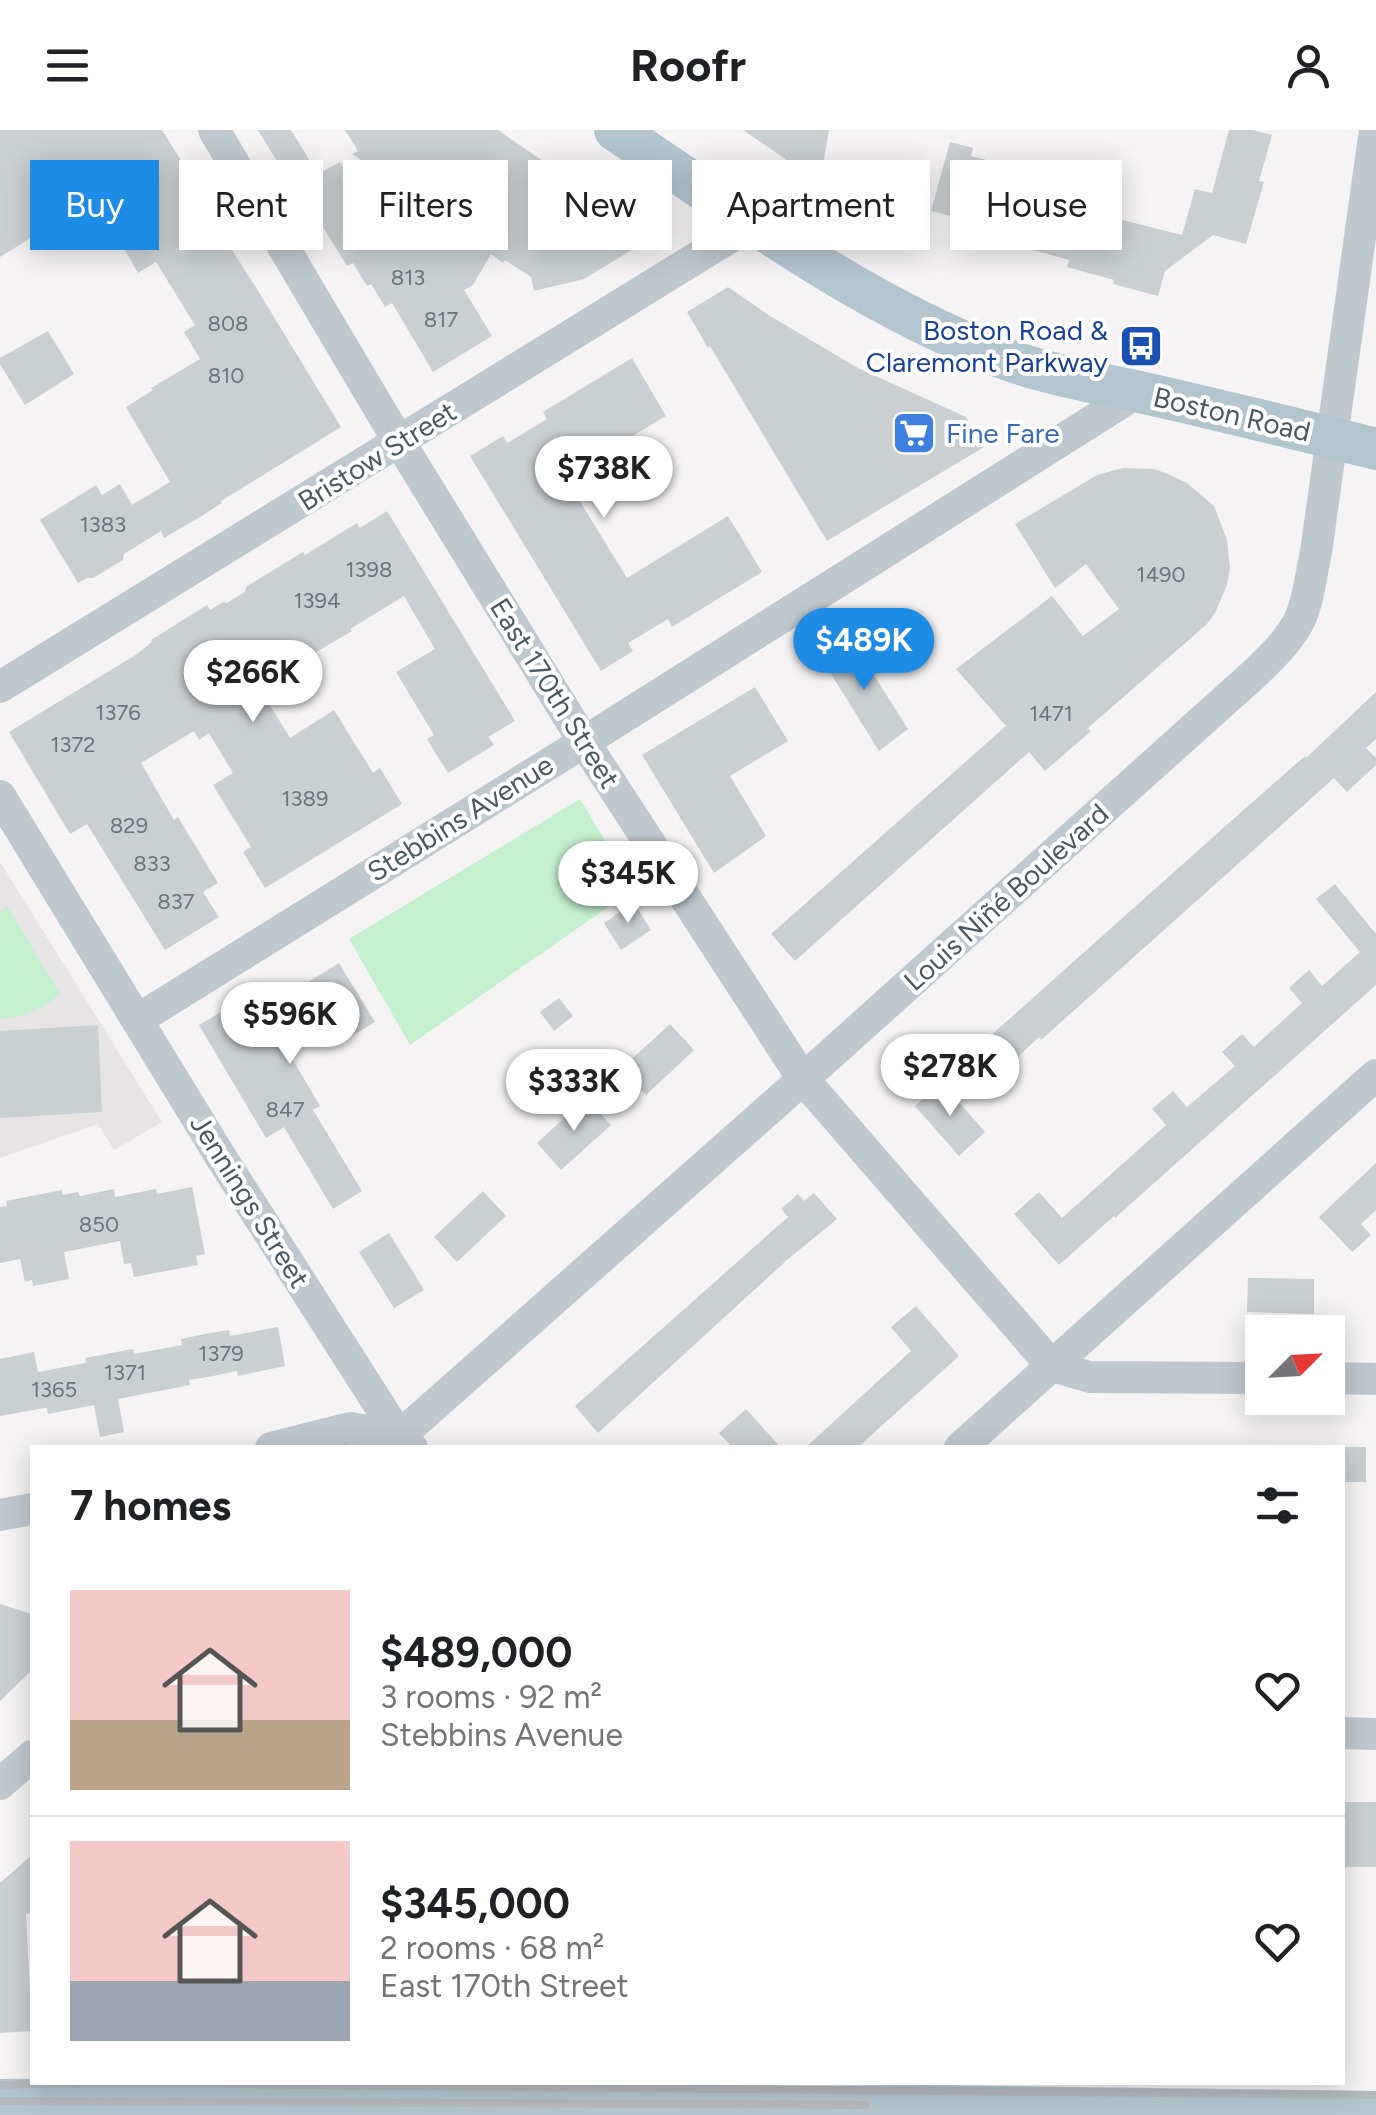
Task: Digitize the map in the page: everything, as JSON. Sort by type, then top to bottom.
[{"type":"main road","name":"Boston Road","points":[[615,130],[692,182]]},
{"type":"main road","name":"Boston Road","points":[[797,250],[889,307],[1003,358],[1052,374],[1376,449]]},
{"type":"main road","points":[[0,2100],[668,2108],[716,2101],[1376,2112]]},
{"type":"street","name":"East 170th Street","points":[[214,130],[584,742],[804,1079],[1052,1366]]},
{"type":"street","name":"Louis Niñé Boulevard","points":[[399,1444],[1274,654],[1300,620],[1333,438],[1375,130]]},
{"type":"street","name":"Bristow Street","points":[[0,687],[709,250]]},
{"type":"street","name":"Stebbins Avenue","points":[[136,1020],[1138,392]]},
{"type":"street","name":"Jennings Street","points":[[0,796],[399,1444]]},
{"type":"street","points":[[963,1445],[1376,1075]]},
{"type":"street","points":[[1052,1366],[1090,1377],[1245,1378]]},
{"type":"street","points":[[1345,1378],[1376,1378]]},
{"type":"street","points":[[284,1445],[350,1428],[399,1444]]},
{"type":"street","points":[[0,1515],[30,1509]]},
{"type":"street","points":[[1345,1734],[1376,1734]]},
{"type":"street","points":[[0,1784],[30,1758]]},
{"type":"shaded area","points":[[0,862],[162,1122],[114,1150],[98,1124],[0,1158]]},
{"type":"green space","points":[[580,799],[634,889],[410,1045],[349,939]]},
{"type":"green space","points":[[7,906],[60,994],[32,1011],[0,1019],[0,911]]},
{"type":"building","points":[[0,130],[162,130],[181,160],[179,250],[232,250],[341,427],[200,517],[164,538],[161,531],[124,554],[123,560],[78,583],[40,520],[96,485],[102,495],[120,484],[132,505],[170,482],[126,407],[200,359],[184,332],[195,325],[156,262],[138,273],[125,250],[159,250],[159,160],[30,160],[30,239],[0,257]]},
{"type":"building","points":[[258,130],[291,130],[309,160],[276,160]]},
{"type":"building","points":[[345,130],[498,130],[541,160],[528,160],[528,250],[632,250],[584,279],[534,291],[531,277],[491,254],[473,285],[464,290],[492,336],[433,372],[392,303],[385,307],[353,263],[347,266],[323,227],[323,171],[340,162],[343,167],[343,250],[508,250],[508,160],[361,160],[352,154],[358,151]]},
{"type":"building","points":[[743,130],[829,130],[824,160],[787,160]]},
{"type":"building","points":[[1229,130],[1272,135],[1259,181],[1264,182],[1246,244],[1213,235],[1165,271],[1158,296],[1113,284],[1114,280],[1067,267],[1069,260],[1033,250],[1122,250],[1122,220],[1182,235],[1195,189],[1212,193]]},
{"type":"building","points":[[950,142],[973,148],[971,156],[986,160],[950,160],[950,216],[931,211]]},
{"type":"building","points":[[728,287],[858,368],[966,417],[984,447],[827,541],[687,312]]},
{"type":"building","points":[[48,331],[74,374],[25,405],[0,358]]},
{"type":"building","points":[[632,358],[666,416],[565,477],[627,578],[728,516],[762,572],[672,627],[668,619],[628,643],[633,651],[601,671],[470,456],[503,436],[507,443],[547,419],[543,412]]},
{"type":"building","points":[[1123,468],[1154,469],[1168,474],[1187,483],[1214,506],[1227,540],[1230,568],[1215,613],[1045,771],[1029,752],[795,961],[771,934],[1006,726],[956,669],[1052,596],[1083,636],[1119,609],[1086,564],[1055,588],[1015,524],[1097,475]]},
{"type":"building","points":[[387,511],[515,721],[488,737],[494,745],[448,773],[427,739],[434,735],[396,672],[435,649],[404,596],[258,686],[290,738],[334,710],[373,773],[380,768],[402,804],[265,888],[243,852],[251,847],[213,785],[233,773],[209,733],[199,740],[194,731],[141,763],[174,820],[178,817],[218,883],[203,892],[219,917],[165,950],[87,824],[70,834],[9,732],[137,654],[151,640],[207,605],[210,610],[227,603],[303,552],[305,555],[357,523],[360,528]]},
{"type":"building","points":[[849,636],[908,729],[879,751],[820,656]]},
{"type":"building","points":[[755,687],[788,741],[730,776],[766,836],[714,873],[642,755]]},
{"type":"building","points":[[1376,692],[1376,739],[1366,748],[1376,758],[1376,765],[1347,792],[1334,778],[1002,1072],[979,1046]]},
{"type":"building","points":[[1335,884],[1376,934],[1376,985],[1059,1265],[1014,1214],[1039,1192],[1062,1218],[1166,1125],[1152,1109],[1173,1091],[1187,1107],[1235,1066],[1222,1052],[1242,1034],[1254,1047],[1302,1003],[1289,988],[1309,970],[1322,986],[1360,952],[1316,899]]},
{"type":"building","points":[[634,903],[651,930],[621,950],[604,923]]},
{"type":"building","points":[[339,963],[375,1022],[347,1039],[336,1020],[287,1050],[320,1106],[313,1110],[362,1191],[333,1209],[284,1127],[266,1138],[199,1025],[253,993],[263,1010]]},
{"type":"building","points":[[559,998],[573,1016],[554,1031],[540,1012]]},
{"type":"building","points":[[670,1024],[694,1050],[646,1095],[622,1068]]},
{"type":"building","points":[[98,1025],[102,1112],[0,1118],[0,1031]]},
{"type":"building","points":[[941,1082],[985,1132],[959,1156],[915,1106]]},
{"type":"building","points":[[586,1098],[611,1125],[561,1170],[537,1143]]},
{"type":"building","points":[[1376,1163],[1376,1210],[1361,1224],[1371,1235],[1352,1252],[1319,1217]]},
{"type":"building","points":[[192,1187],[205,1254],[196,1256],[198,1265],[134,1277],[131,1263],[124,1264],[120,1241],[64,1252],[69,1279],[33,1286],[32,1280],[25,1282],[20,1259],[0,1263],[0,1207],[7,1206],[6,1201],[62,1190],[62,1195],[78,1192],[80,1196],[114,1189],[115,1197]]},
{"type":"building","points":[[483,1191],[506,1216],[457,1262],[434,1237]]},
{"type":"building","points":[[814,1193],[837,1219],[598,1433],[575,1406],[788,1217],[781,1209],[798,1194],[804,1201]]},
{"type":"building","points":[[389,1233],[424,1290],[394,1308],[359,1252]]},
{"type":"building","points":[[1248,1278],[1314,1279],[1314,1314],[1247,1312]]},
{"type":"building","points":[[916,1306],[959,1356],[860,1445],[808,1445],[911,1351],[891,1327]]},
{"type":"building","points":[[278,1327],[285,1366],[238,1376],[237,1371],[189,1380],[190,1385],[118,1399],[124,1432],[100,1437],[94,1405],[48,1414],[44,1408],[0,1416],[0,1359],[34,1352],[38,1372],[133,1349],[134,1354],[182,1345],[181,1339],[205,1334],[229,1330],[230,1336]]},
{"type":"building","points":[[746,1409],[778,1445],[730,1445],[719,1433]]},
{"type":"building","points":[[1345,1447],[1366,1447],[1366,1482],[1345,1482]]},
{"type":"building","points":[[0,1604],[30,1613],[30,1672],[0,1701]]},
{"type":"building","points":[[1345,1802],[1376,1802],[1376,1867],[1345,1867]]},
{"type":"building","points":[[30,1857],[30,1913],[26,1914],[30,2031],[0,2033],[0,1883]]},
{"type":"railway","points":[[0,2085],[30,2084]]},
{"type":"railway","points":[[304,2085],[1376,2095]]},
{"type":"railway","points":[[0,2101],[866,2105]]},
{"type":"place","name":"Boston Road & Claremont Parkway","points":[[1141,346]]},
{"type":"place","name":"Fine Fare","points":[[914,433]]}]
